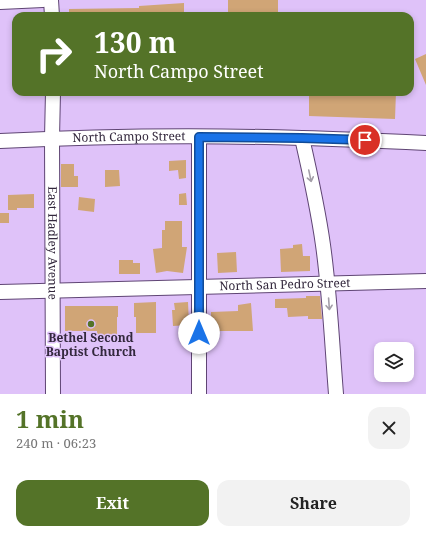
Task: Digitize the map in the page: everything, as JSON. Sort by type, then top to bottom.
[{"type":"street","points":[[0,2],[43,0]]},
{"type":"street","points":[[51,0],[52,12]]},
{"type":"street","name":"East Hadley Avenue","points":[[53,96],[53,394]]},
{"type":"street","points":[[199,137],[199,394]]},
{"type":"street","name":"North Campo Street","points":[[0,141],[52,138],[199,137],[302,138],[426,143]]},
{"type":"street","points":[[302,138],[318,211],[328,283],[336,394]]},
{"type":"street","name":"North San Pedro Street","points":[[0,292],[426,281]]},
{"type":"building","points":[[228,0],[278,0],[278,12],[228,12]]},
{"type":"building","points":[[184,3],[184,12],[69,12],[69,9],[139,8],[139,6]]},
{"type":"building","points":[[426,54],[426,85],[415,59]]},
{"type":"building","points":[[309,96],[396,96],[395,119],[309,116]]},
{"type":"building","points":[[186,160],[186,178],[179,179],[178,170],[169,171],[169,161]]},
{"type":"building","points":[[61,164],[74,164],[74,176],[78,176],[78,187],[61,187]]},
{"type":"building","points":[[105,170],[119,170],[120,186],[105,187]]},
{"type":"building","points":[[186,193],[187,205],[179,205],[179,194]]},
{"type":"building","points":[[34,194],[34,208],[17,208],[17,210],[8,210],[8,195]]},
{"type":"building","points":[[79,197],[95,199],[94,212],[78,210]]},
{"type":"building","points":[[0,213],[9,213],[9,223],[0,223]]},
{"type":"building","points":[[165,221],[182,221],[182,247],[187,247],[183,273],[167,271],[156,273],[153,249],[162,248],[162,230],[165,230]]},
{"type":"building","points":[[302,244],[303,256],[310,256],[310,271],[281,272],[280,249],[293,248],[293,245]]},
{"type":"building","points":[[236,252],[237,272],[218,273],[217,253]]},
{"type":"building","points":[[119,260],[133,260],[133,263],[140,263],[140,274],[119,274]]},
{"type":"building","points":[[306,296],[320,296],[322,319],[308,319],[308,316],[288,317],[287,308],[275,308],[275,299],[306,298]]},
{"type":"building","points":[[156,302],[156,333],[136,333],[134,303]]},
{"type":"building","points":[[188,302],[189,325],[173,326],[172,310],[175,310],[174,303]]},
{"type":"building","points":[[251,303],[253,331],[211,331],[211,312],[238,311],[238,305]]},
{"type":"building","name":"Bethel Second Baptist Church","points":[[65,306],[118,306],[117,340],[97,340],[97,331],[65,331]]},
{"type":"place","name":"Bethel Second Baptist Church","points":[[91,324]]},
{"type":"route","points":[[199,333],[199,137],[365,140]]}]
